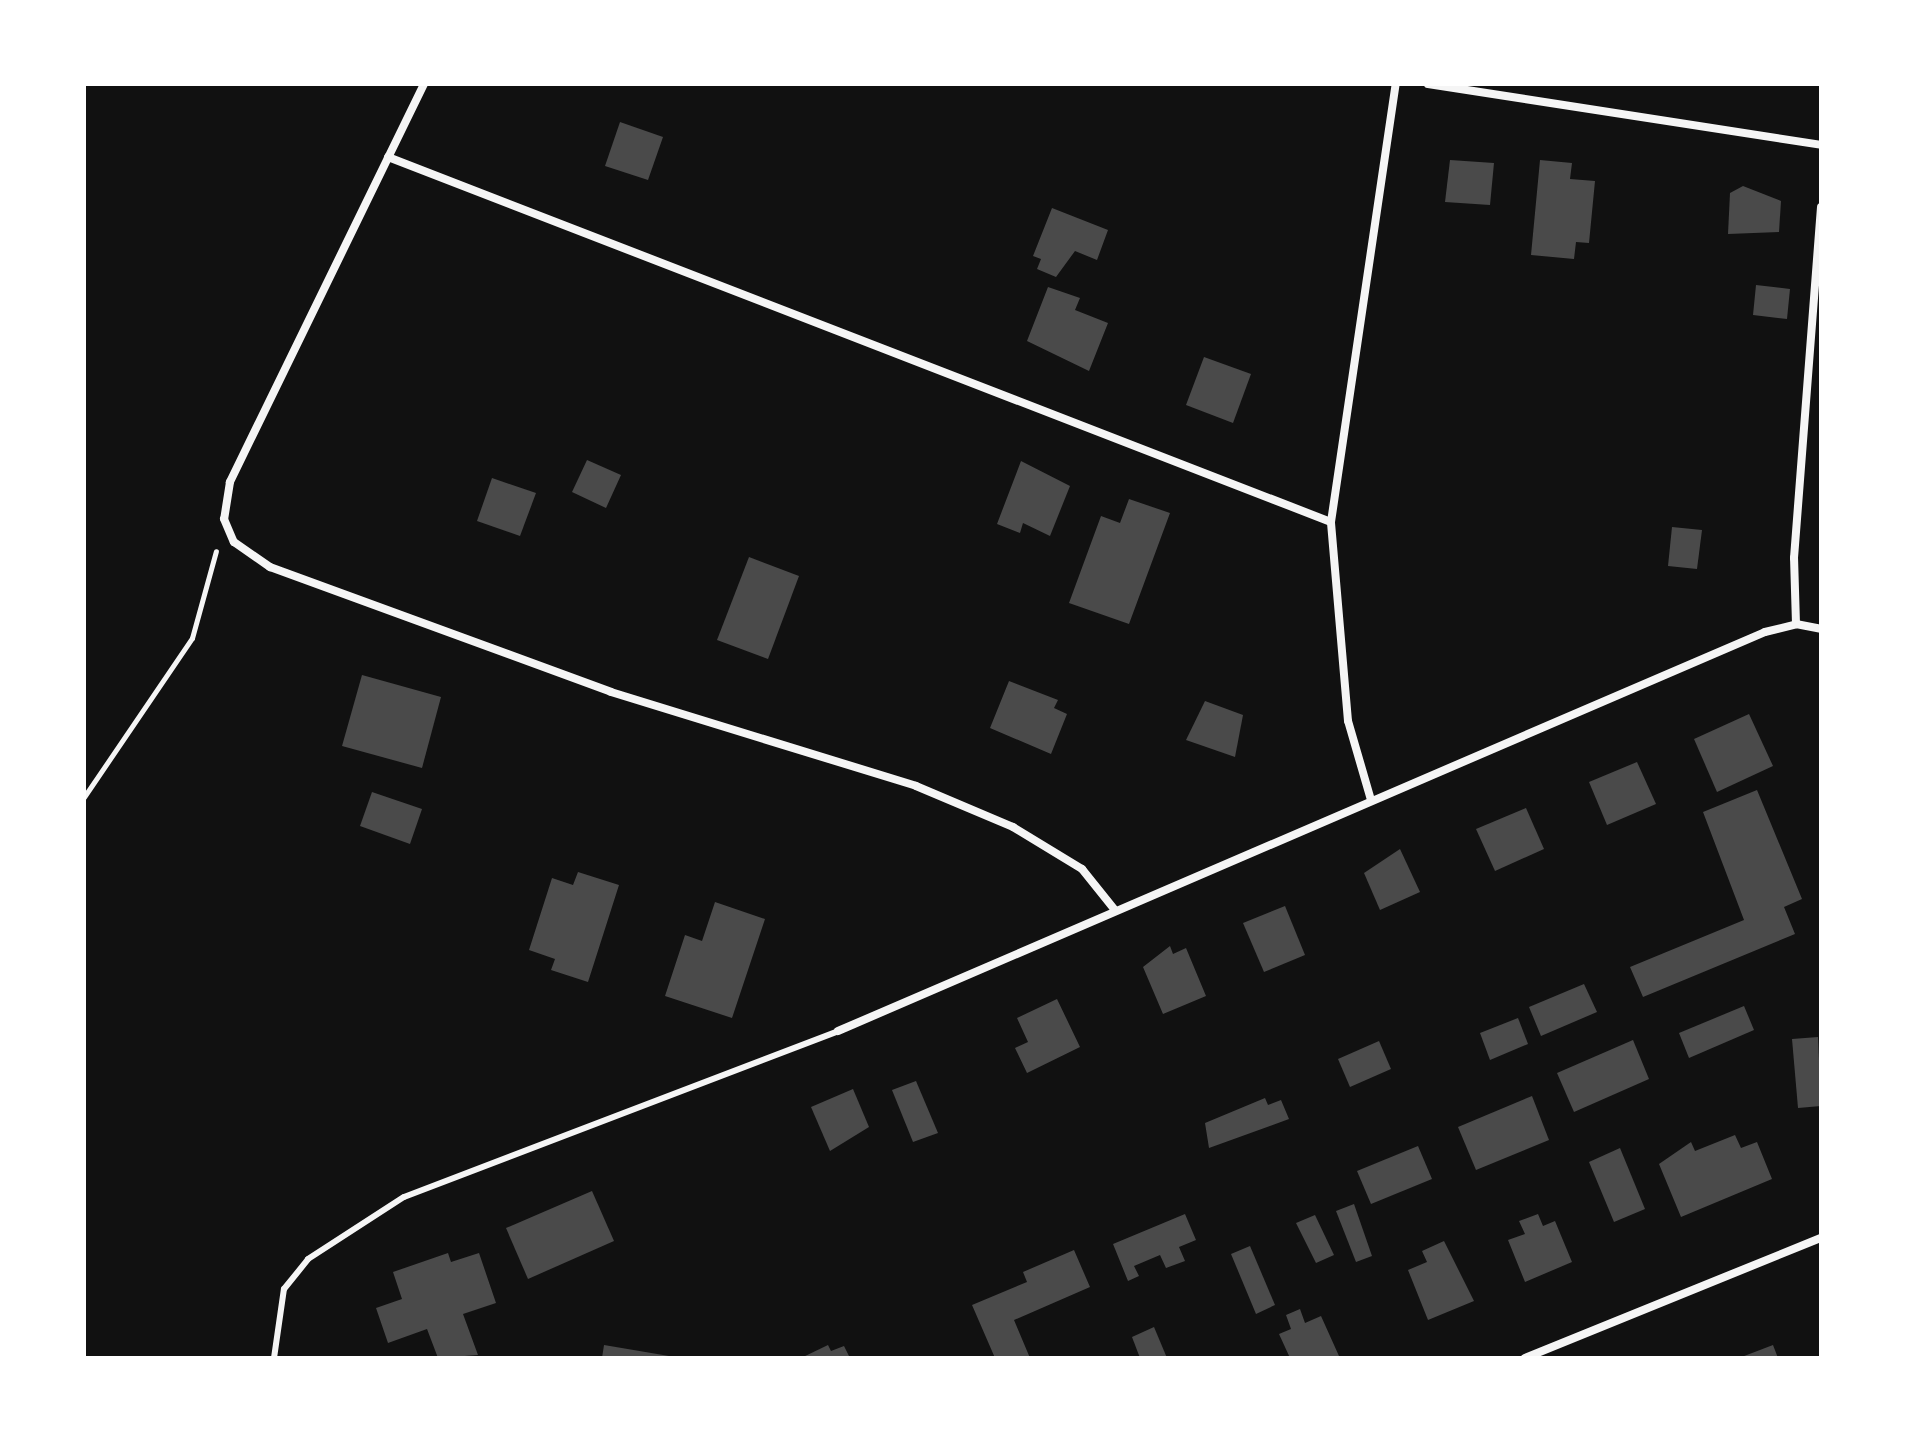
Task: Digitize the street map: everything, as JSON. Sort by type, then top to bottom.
[{"type":"street","points":[[424,84],[230,482],[224,519],[234,542],[270,567],[552,671],[916,786],[1013,827],[1082,869],[1114,909]]},
{"type":"street","points":[[1371,800],[1348,721],[1331,522],[1396,84]]},
{"type":"street","points":[[1428,84],[1821,145]]},
{"type":"street","points":[[388,157],[1331,522]]},
{"type":"street","points":[[1796,624],[1794,558],[1821,207]]},
{"type":"street","points":[[838,1031],[1007,964],[1114,909],[1796,624],[1821,629]]},
{"type":"street","points":[[1525,1358],[1821,1238]]},
{"type":"lane","points":[[274,1358],[284,1289],[308,1259],[404,1197],[838,1031]]},
{"type":"path","points":[[84,797],[192,638],[224,519]]},
{"type":"building","points":[[620,122],[663,137],[648,180],[605,166]]},
{"type":"building","points":[[1450,160],[1494,163],[1490,205],[1445,202]]},
{"type":"building","points":[[1540,160],[1572,163],[1570,179],[1595,181],[1589,243],[1576,242],[1574,259],[1531,255]]},
{"type":"building","points":[[1743,186],[1781,201],[1779,232],[1728,234],[1730,193]]},
{"type":"building","points":[[1052,208],[1108,230],[1097,260],[1075,251],[1056,277],[1037,269],[1041,259],[1033,256]]},
{"type":"building","points":[[1756,285],[1790,289],[1787,319],[1753,315]]},
{"type":"building","points":[[1048,287],[1080,298],[1075,310],[1108,323],[1089,371],[1027,341]]},
{"type":"building","points":[[1204,357],[1251,374],[1233,423],[1186,405]]},
{"type":"building","points":[[587,460],[621,475],[606,508],[572,492]]},
{"type":"building","points":[[1021,461],[1070,486],[1050,536],[1023,523],[1020,533],[997,524]]},
{"type":"building","points":[[492,478],[536,493],[520,536],[477,521]]},
{"type":"building","points":[[1129,499],[1170,513],[1129,624],[1069,603],[1101,516],[1120,523]]},
{"type":"building","points":[[1672,527],[1702,530],[1697,569],[1668,566]]},
{"type":"building","points":[[749,557],[799,576],[768,659],[717,640]]},
{"type":"building","points":[[362,675],[441,697],[422,768],[342,746]]},
{"type":"building","points":[[1009,681],[1058,700],[1054,708],[1067,714],[1051,754],[990,728]]},
{"type":"building","points":[[1205,701],[1243,715],[1235,757],[1186,740]]},
{"type":"building","points":[[1749,714],[1773,766],[1717,792],[1694,739]]},
{"type":"building","points":[[1637,762],[1656,804],[1607,825],[1589,782]]},
{"type":"building","points":[[1757,790],[1802,899],[1784,907],[1795,934],[1643,997],[1630,967],[1744,920],[1703,812]]},
{"type":"building","points":[[372,792],[422,809],[410,844],[360,826]]},
{"type":"building","points":[[1526,808],[1544,849],[1495,871],[1476,829]]},
{"type":"building","points":[[1400,849],[1420,892],[1380,910],[1364,873]]},
{"type":"building","points":[[578,872],[619,885],[588,982],[551,970],[555,959],[529,950],[552,878],[573,885]]},
{"type":"building","points":[[715,902],[765,919],[732,1018],[665,996],[685,935],[702,941]]},
{"type":"building","points":[[1285,906],[1305,955],[1264,972],[1243,923]]},
{"type":"building","points":[[1170,946],[1173,954],[1186,948],[1206,996],[1163,1014],[1143,967]]},
{"type":"building","points":[[1584,984],[1597,1012],[1541,1036],[1529,1007]]},
{"type":"building","points":[[1057,999],[1080,1047],[1027,1073],[1015,1048],[1028,1042],[1017,1018]]},
{"type":"building","points":[[1744,1006],[1754,1030],[1689,1058],[1679,1033]]},
{"type":"building","points":[[1518,1018],[1528,1044],[1490,1060],[1480,1033]]},
{"type":"building","points":[[1818,1037],[1821,1106],[1798,1108],[1792,1039]]},
{"type":"building","points":[[1633,1040],[1649,1079],[1574,1112],[1557,1073]]},
{"type":"building","points":[[1379,1041],[1391,1069],[1350,1087],[1338,1059]]},
{"type":"building","points":[[916,1081],[938,1133],[913,1142],[892,1090]]},
{"type":"building","points":[[853,1089],[869,1127],[830,1151],[811,1107]]},
{"type":"building","points":[[1532,1096],[1549,1140],[1476,1170],[1458,1127]]},
{"type":"building","points":[[1265,1098],[1268,1105],[1281,1100],[1289,1119],[1209,1148],[1205,1123]]},
{"type":"building","points":[[1735,1135],[1741,1148],[1757,1142],[1772,1179],[1681,1217],[1659,1164],[1691,1142],[1695,1151]]},
{"type":"building","points":[[1418,1146],[1432,1179],[1371,1204],[1357,1171]]},
{"type":"building","points":[[1620,1148],[1645,1209],[1614,1222],[1589,1162]]},
{"type":"building","points":[[592,1191],[614,1241],[528,1279],[506,1228]]},
{"type":"building","points":[[1354,1204],[1372,1256],[1356,1262],[1336,1211]]},
{"type":"building","points":[[1185,1214],[1196,1240],[1179,1247],[1185,1261],[1166,1268],[1160,1255],[1134,1266],[1139,1276],[1128,1281],[1113,1244]]},
{"type":"building","points":[[1538,1214],[1543,1226],[1555,1221],[1572,1262],[1525,1282],[1508,1240],[1525,1234],[1519,1221]]},
{"type":"building","points":[[1315,1215],[1334,1255],[1316,1263],[1296,1223]]},
{"type":"building","points":[[1444,1241],[1474,1301],[1428,1320],[1408,1270],[1427,1262],[1422,1251]]},
{"type":"building","points":[[1250,1246],[1275,1305],[1256,1314],[1231,1254]]},
{"type":"building","points":[[1074,1250],[1090,1287],[1014,1320],[1030,1358],[995,1358],[972,1305],[1027,1282],[1023,1272]]},
{"type":"building","points":[[448,1253],[451,1262],[479,1253],[496,1303],[463,1314],[478,1355],[438,1358],[427,1329],[388,1343],[376,1308],[402,1299],[393,1272]]},
{"type":"building","points":[[1300,1309],[1305,1323],[1321,1316],[1339,1356],[1290,1358],[1279,1334],[1291,1329],[1286,1315]]},
{"type":"building","points":[[1154,1327],[1167,1358],[1140,1358],[1132,1337]]},
{"type":"building","points":[[604,1345],[669,1356],[602,1358]]},
{"type":"building","points":[[828,1345],[831,1351],[844,1346],[850,1358],[801,1358]]},
{"type":"building","points":[[1773,1345],[1778,1358],[1739,1358]]}]
